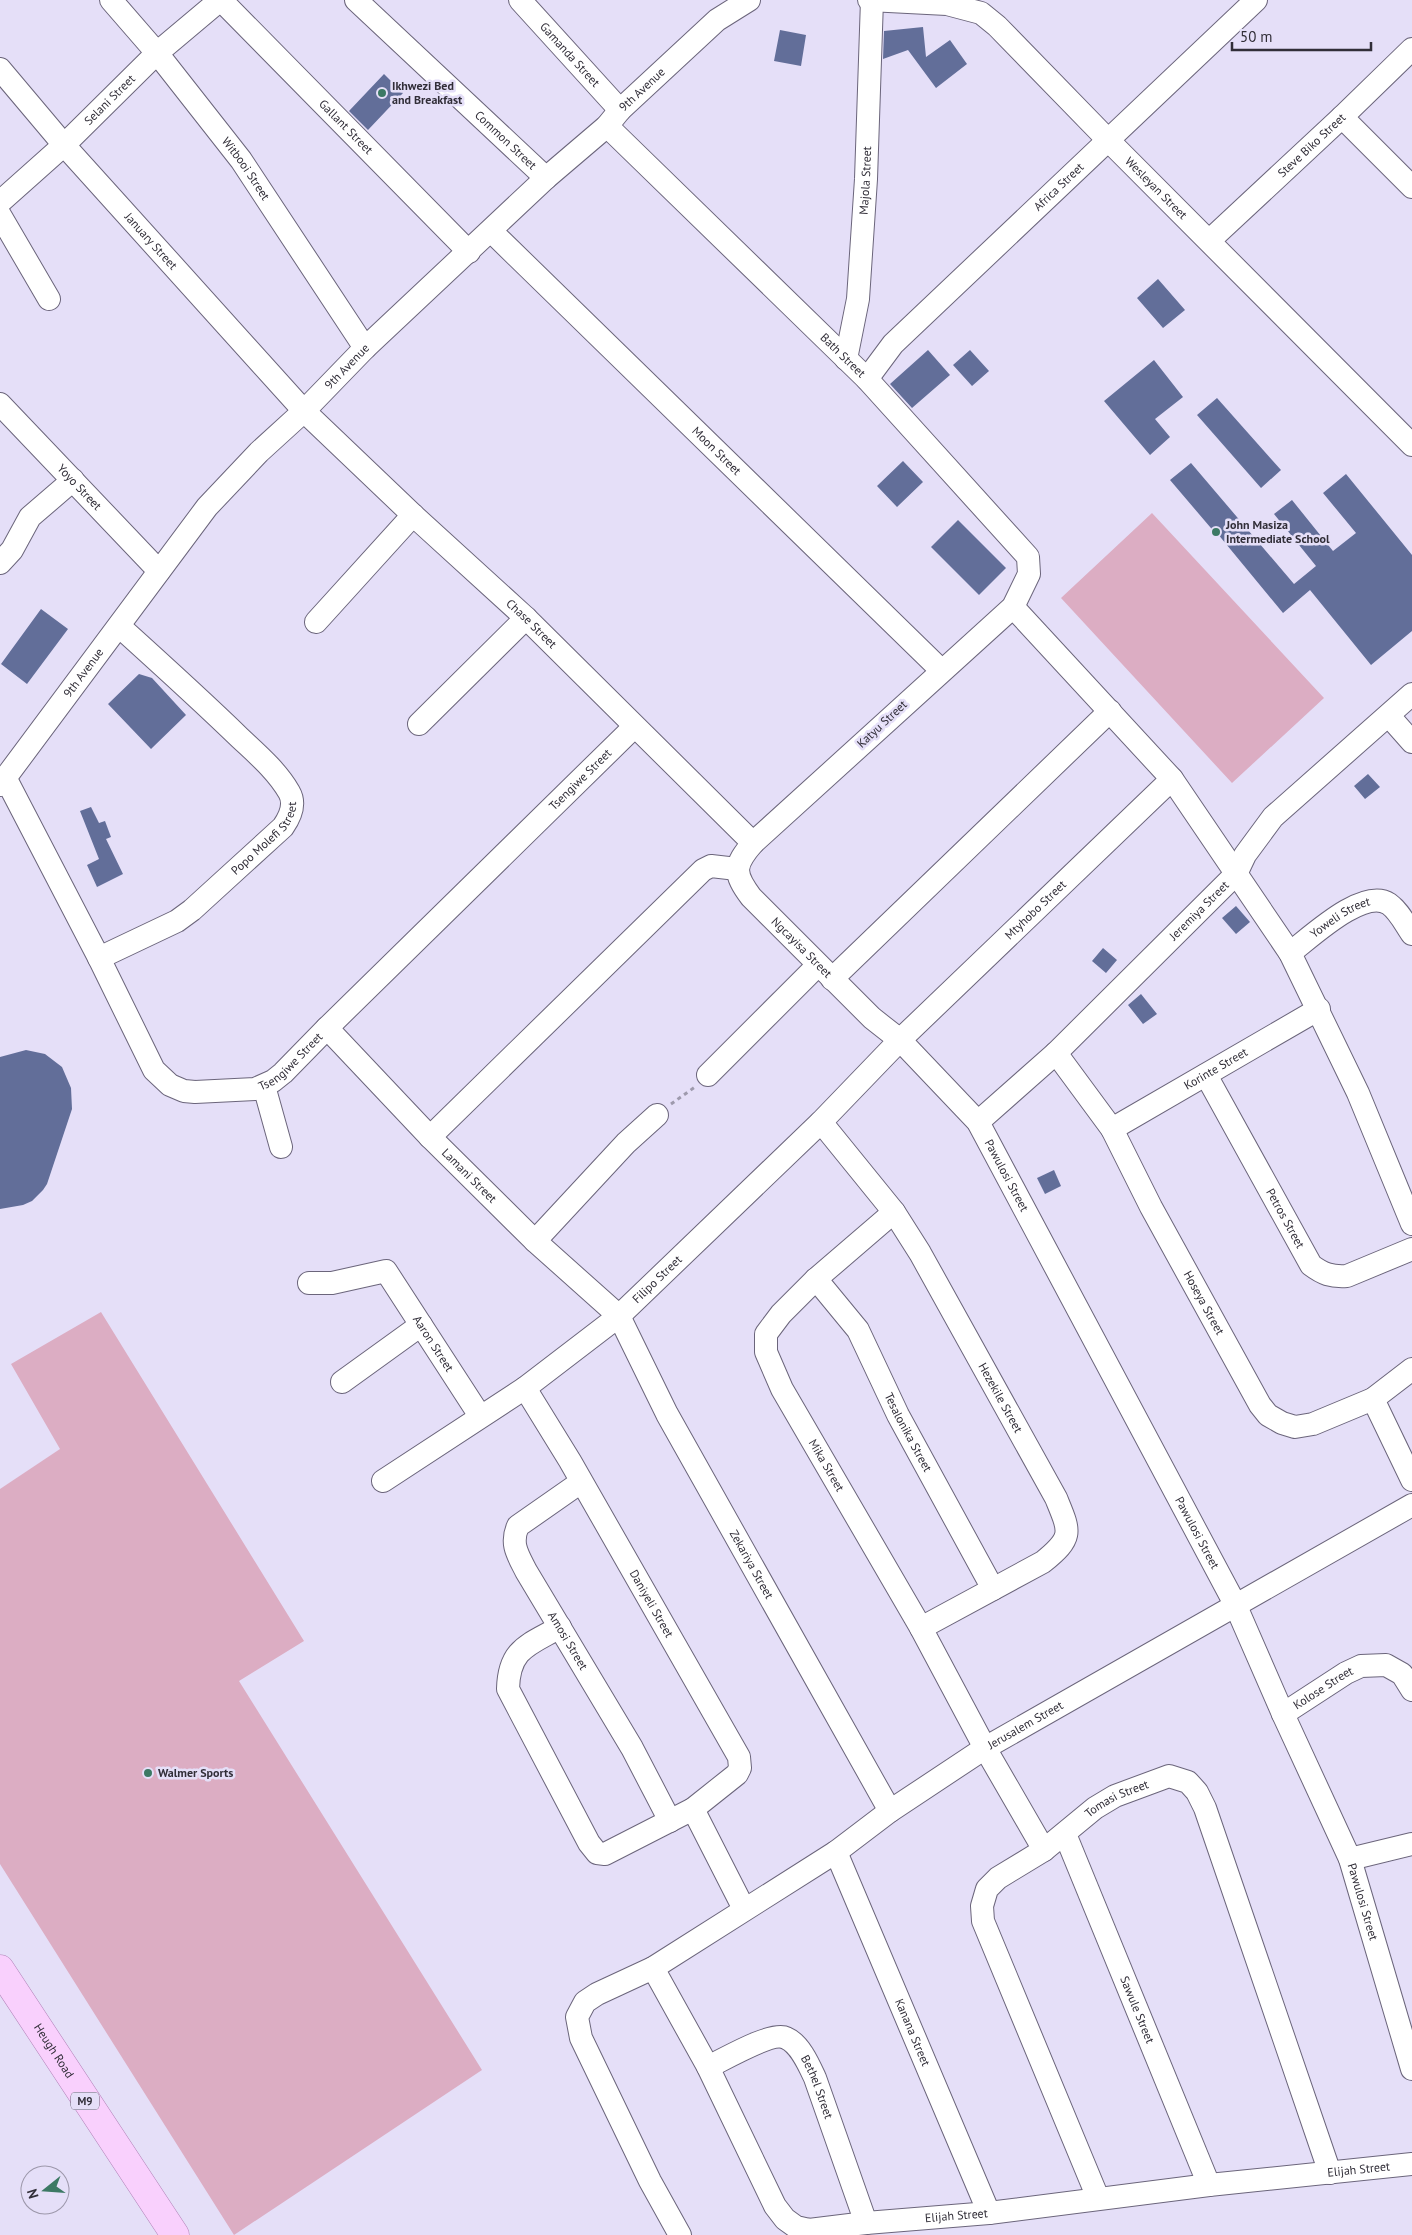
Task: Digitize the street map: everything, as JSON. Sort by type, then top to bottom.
[{"type":"main road","name":"Heugh Road","points":[[0,1969],[173,2234]]},
{"type":"street","name":"Witbooi Street","points":[[111,0],[157,53],[241,160],[365,348]]},
{"type":"street","name":"Selani Street","points":[[0,202],[64,145],[157,53],[221,0]]},
{"type":"street","name":"Gallant Street","points":[[221,0],[469,252]]},
{"type":"street","name":"Common Street","points":[[356,0],[546,178]]},
{"type":"street","name":"Gamanda Street","points":[[520,0],[614,118]]},
{"type":"street","name":"9th Avenue","points":[[3,782],[80,675],[119,626],[207,507],[259,452],[304,411],[365,348],[717,20],[749,0]]},
{"type":"street","name":"Wesleyan Street","points":[[870,0],[947,2],[981,13],[998,26],[1108,140],[1210,240],[1412,445]]},
{"type":"street","name":"Majola Street","points":[[846,359],[858,299],[866,179],[870,0]]},
{"type":"street","name":"Africa Street","points":[[868,378],[893,344],[1256,0]]},
{"type":"street","name":"Steve Biko Street","points":[[1210,240],[1342,118],[1412,49]]},
{"type":"street","name":"January Street","points":[[0,70],[64,145],[304,411]]},
{"type":"street","name":"Bath Street","points":[[614,118],[846,359],[868,378],[1028,557],[1029,574],[1013,606]]},
{"type":"street","points":[[1342,118],[1412,187]]},
{"type":"street","points":[[0,215],[50,298]]},
{"type":"street","name":"Moon Street","points":[[491,231],[941,670]]},
{"type":"street","name":"Yoyo Street","points":[[0,404],[159,571]]},
{"type":"street","name":"Chase Street","points":[[304,411],[413,515],[526,618],[753,843]]},
{"type":"street","points":[[0,563],[12,550],[30,517],[73,480]]},
{"type":"street","points":[[316,622],[413,515]]},
{"type":"street","points":[[1013,606],[1172,779],[1290,954],[1319,1009],[1358,1093],[1412,1224]]},
{"type":"street","name":"Katyu Street","points":[[753,843],[1013,606]]},
{"type":"street","points":[[419,724],[526,618]]},
{"type":"street","name":"Popo Molefi Street","points":[[99,958],[177,921],[192,910],[283,827],[291,815],[292,804],[290,793],[270,768],[182,681],[119,626]]},
{"type":"street","name":"Jeremiya Street","points":[[978,1122],[1056,1053],[1236,874],[1245,855],[1274,817],[1412,694]]},
{"type":"street","points":[[708,1074],[825,972],[1110,711]]},
{"type":"street","points":[[1389,716],[1412,742]]},
{"type":"street","name":"Tsengiwe Street","points":[[3,782],[99,958],[154,1070],[170,1085],[184,1091],[255,1089],[264,1086],[283,1074],[327,1028],[634,727]]},
{"type":"street","name":"Mtyhobo Street","points":[[900,1040],[1172,779]]},
{"type":"street","points":[[430,1138],[702,870],[711,866],[737,869],[742,856],[753,843]]},
{"type":"street","name":"Ngcayisa Street","points":[[737,869],[740,882],[751,896],[872,1018],[900,1040]]},
{"type":"street","name":"Yoweli Street","points":[[1290,954],[1351,907],[1371,900],[1379,900],[1392,907],[1412,934]]},
{"type":"street","name":"Korinte Street","points":[[1112,1129],[1319,1009]]},
{"type":"street","name":"Lamani Street","points":[[327,1028],[430,1138],[534,1241],[619,1316]]},
{"type":"street","name":"Pawulosi Street","points":[[900,1040],[978,1122],[1235,1604],[1350,1859],[1412,2069]]},
{"type":"street","name":"Filipo Street","points":[[383,1480],[525,1388],[619,1316],[821,1122],[900,1040]]},
{"type":"street","name":"Hoseya Street","points":[[1056,1053],[1112,1129],[1151,1207],[1260,1405],[1268,1415],[1295,1427],[1314,1424],[1373,1399],[1412,1369]]},
{"type":"street","name":"Petros Street","points":[[1206,1074],[1311,1265],[1323,1274],[1336,1277],[1347,1276],[1412,1250]]},
{"type":"street","points":[[264,1086],[281,1147]]},
{"type":"street","points":[[534,1241],[626,1143],[657,1115]]},
{"type":"street","name":"Hezekile Street","points":[[821,1122],[894,1212],[942,1289],[1056,1498],[1067,1524],[1066,1538],[1056,1552],[1043,1562],[921,1628]]},
{"type":"street","name":"Mika Street","points":[[894,1212],[816,1280],[774,1322],[766,1334],[766,1352],[782,1389],[921,1628],[985,1748]]},
{"type":"street","name":"Aaron Street","points":[[309,1283],[332,1283],[386,1271],[480,1416]]},
{"type":"street","name":"Tesalonika Street","points":[[816,1280],[858,1330],[898,1415],[993,1589]]},
{"type":"street","name":"Zekariya Street","points":[[619,1316],[667,1414],[890,1811]]},
{"type":"street","points":[[342,1382],[421,1325]]},
{"type":"street","name":"Daniyeli Street","points":[[525,1388],[739,1757],[740,1768],[738,1774],[693,1809],[605,1854],[597,1854],[589,1843],[508,1689],[508,1673],[518,1652],[560,1627]]},
{"type":"street","points":[[1373,1399],[1412,1480]]},
{"type":"street","name":"Amosi Street","points":[[581,1482],[518,1526],[514,1536],[515,1546],[526,1571],[632,1748],[670,1820]]},
{"type":"street","name":"Jerusalem Street","points":[[680,2235],[650,2181],[578,2026],[577,2017],[585,2002],[597,1994],[652,1968],[836,1852],[890,1811],[985,1748],[1235,1604],[1412,1505]]},
{"type":"street","name":"Kolose Street","points":[[1283,1714],[1346,1673],[1361,1666],[1386,1665],[1402,1674],[1412,1690]]},
{"type":"street","points":[[985,1748],[1044,1850]]},
{"type":"street","name":"Tomasi Street","points":[[1098,2198],[983,1921],[982,1906],[987,1889],[998,1878],[1044,1850],[1095,1808],[1115,1796],[1148,1782],[1169,1776],[1188,1782],[1205,1808],[1330,2172]]},
{"type":"street","points":[[693,1809],[744,1909]]},
{"type":"street","name":"Sawule Street","points":[[1065,1834],[1209,2185]]},
{"type":"street","points":[[1350,1859],[1412,1844]]},
{"type":"street","name":"Kanana Street","points":[[836,1852],[989,2213]]},
{"type":"street","name":"Elijah Street","points":[[652,1968],[708,2067],[775,2206],[784,2219],[796,2227],[809,2230],[866,2223],[989,2213],[1209,2185],[1412,2164]]},
{"type":"street","name":"Bethel Street","points":[[708,2067],[774,2037],[786,2038],[792,2042],[808,2063],[815,2078],[866,2223]]},
{"type":"path","points":[[657,1115],[696,1086],[708,1074]]},
{"type":"shaded area","points":[[1152,513],[1324,698],[1232,783],[1061,598]]},
{"type":"shaded area","name":"Walmer Sports","points":[[101,1312],[304,1641],[239,1681],[482,2070],[234,2235],[0,1864],[0,1489],[60,1449],[11,1364]]},
{"type":"building","points":[[923,27],[926,57],[950,40],[967,64],[936,88],[908,50],[883,59],[884,31]]},
{"type":"building","points":[[780,30],[806,35],[801,66],[774,61]]},
{"type":"building","points":[[384,74],[403,93],[368,130],[349,111]]},
{"type":"building","points":[[1158,279],[1185,310],[1163,328],[1137,298]]},
{"type":"building","points":[[928,350],[950,375],[912,408],[890,384]]},
{"type":"building","points":[[970,350],[989,371],[972,386],[953,365]]},
{"type":"building","points":[[1154,360],[1183,397],[1155,419],[1170,437],[1150,455],[1104,401]]},
{"type":"building","points":[[1217,398],[1281,470],[1261,488],[1197,415]]},
{"type":"building","points":[[903,461],[923,482],[897,507],[877,486]]},
{"type":"building","points":[[1191,463],[1294,584],[1316,566],[1274,514],[1292,500],[1333,551],[1356,533],[1323,493],[1346,474],[1412,555],[1412,631],[1371,665],[1310,590],[1283,613],[1217,533],[1170,480]]},
{"type":"building","points":[[958,520],[1006,568],[979,595],[931,547]]},
{"type":"building","points":[[41,609],[68,629],[27,684],[1,664]]},
{"type":"building","points":[[139,674],[152,678],[186,715],[151,749],[108,704]]},
{"type":"building","points":[[1368,774],[1380,787],[1365,799],[1354,786]]},
{"type":"building","points":[[91,807],[99,823],[105,821],[111,837],[106,839],[123,874],[97,887],[87,865],[99,859],[80,811]]},
{"type":"building","points":[[1236,906],[1250,922],[1236,934],[1222,918]]},
{"type":"building","points":[[1103,948],[1117,960],[1106,973],[1092,961]]},
{"type":"building","points":[[1141,994],[1157,1014],[1143,1024],[1128,1005]]},
{"type":"building","points":[[26,1050],[45,1054],[62,1067],[71,1088],[72,1109],[47,1184],[43,1190],[32,1201],[23,1205],[0,1209],[0,1057]]},
{"type":"building","points":[[1054,1170],[1061,1186],[1045,1194],[1037,1178]]},
{"type":"place","name":"Ikhwezi Bed and Breakfast","points":[[382,93]]},
{"type":"place","name":"John Masiza Intermediate School","points":[[1216,532]]},
{"type":"place","name":"Walmer Sports","points":[[148,1773]]}]
